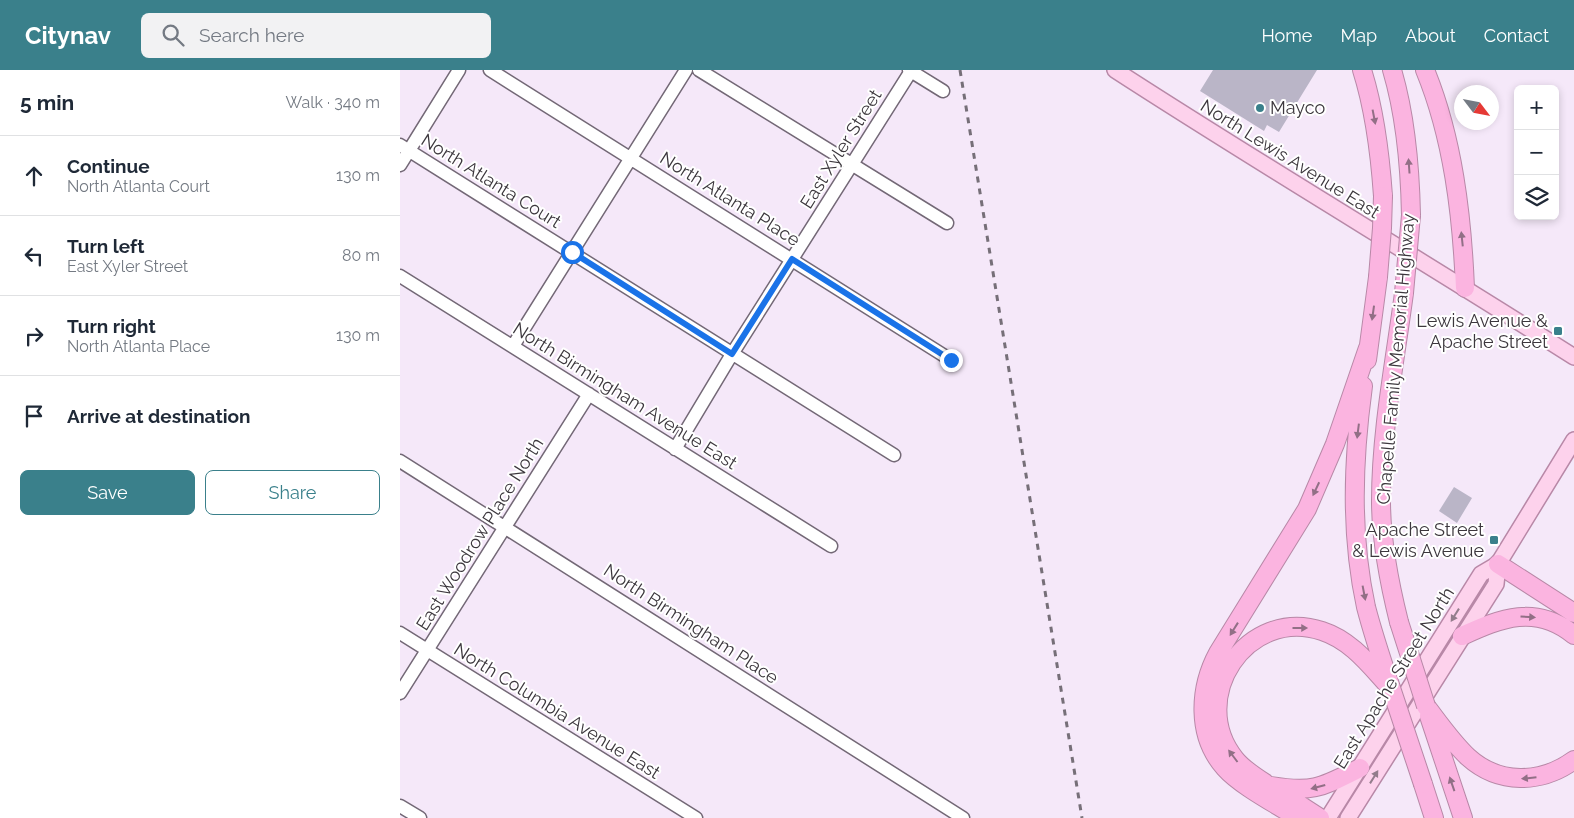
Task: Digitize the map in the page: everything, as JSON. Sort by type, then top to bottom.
[{"type":"highway","name":"Chapelle Family Memorial Highway","points":[[1362,70],[1372,106],[1383,196],[1378,277],[1356,442],[1355,526],[1374,659],[1391,688],[1434,818]]},
{"type":"highway","name":"Chapelle Family Memorial Highway","points":[[1392,70],[1402,113],[1408,156],[1411,215],[1404,293],[1386,427],[1381,501],[1386,561],[1399,622],[1426,706],[1446,744],[1463,818]]},
{"type":"highway","points":[[1425,70],[1443,122],[1453,175],[1463,243],[1465,288]]},
{"type":"highway","points":[[1292,815],[1239,780],[1220,762],[1213,750],[1206,728],[1203,704],[1205,686],[1218,653],[1307,510],[1335,444],[1368,348]]},
{"type":"highway","points":[[1498,564],[1574,613]]},
{"type":"highway","points":[[1462,636],[1491,623],[1520,616],[1530,616],[1549,621],[1574,635]]},
{"type":"highway","points":[[1320,818],[1242,767],[1229,751],[1221,733],[1217,715],[1218,698],[1226,672],[1234,658],[1245,648],[1264,635],[1283,629],[1303,628],[1324,632],[1374,659]]},
{"type":"highway","points":[[1446,744],[1490,771],[1520,779],[1542,776],[1563,768],[1574,760]]},
{"type":"highway","points":[[1271,786],[1295,790],[1316,788],[1360,768]]},
{"type":"main road","name":"North Lewis Avenue East","points":[[1115,70],[1289,181],[1574,357]]},
{"type":"main road","name":"East Apache Street North","points":[[1348,818],[1496,584],[1498,564],[1574,440]]},
{"type":"main road","name":"East Apache Street North","points":[[1328,818],[1481,574],[1498,564]]},
{"type":"street","points":[[400,165],[404,148],[460,70]]},
{"type":"street","name":"North Atlanta Place","points":[[490,70],[951,360]]},
{"type":"street","points":[[513,346],[686,70]]},
{"type":"street","points":[[699,70],[947,223]]},
{"type":"street","points":[[910,71],[942,91]]},
{"type":"street","name":"East Xyler Street","points":[[675,449],[732,354],[910,71]]},
{"type":"street","name":"North Atlanta Court","points":[[404,148],[894,455]]},
{"type":"street","name":"North Birmingham Avenue East","points":[[400,276],[831,546]]},
{"type":"street","name":"East Woodrow Place North","points":[[400,693],[590,394]]},
{"type":"street","name":"North Birmingham Place","points":[[400,461],[962,818]]},
{"type":"street","name":"North Columbia Avenue East","points":[[400,633],[696,818]]},
{"type":"street","points":[[400,806],[420,818]]},
{"type":"building","name":"Mayco","points":[[1213,70],[1317,70],[1279,132],[1267,125],[1264,131],[1200,91]]},
{"type":"building","points":[[1454,487],[1472,498],[1457,523],[1439,511]]},
{"type":"railway","points":[[960,70],[1082,818]]},
{"type":"place","name":"Mayco","points":[[1260,108]]},
{"type":"place","name":"Lewis Avenue & Apache Street","points":[[1558,331]]},
{"type":"place","name":"Apache Street & Lewis Avenue","points":[[1494,540]]},
{"type":"route","points":[[572,252],[732,354],[792,259],[951,360]]}]
